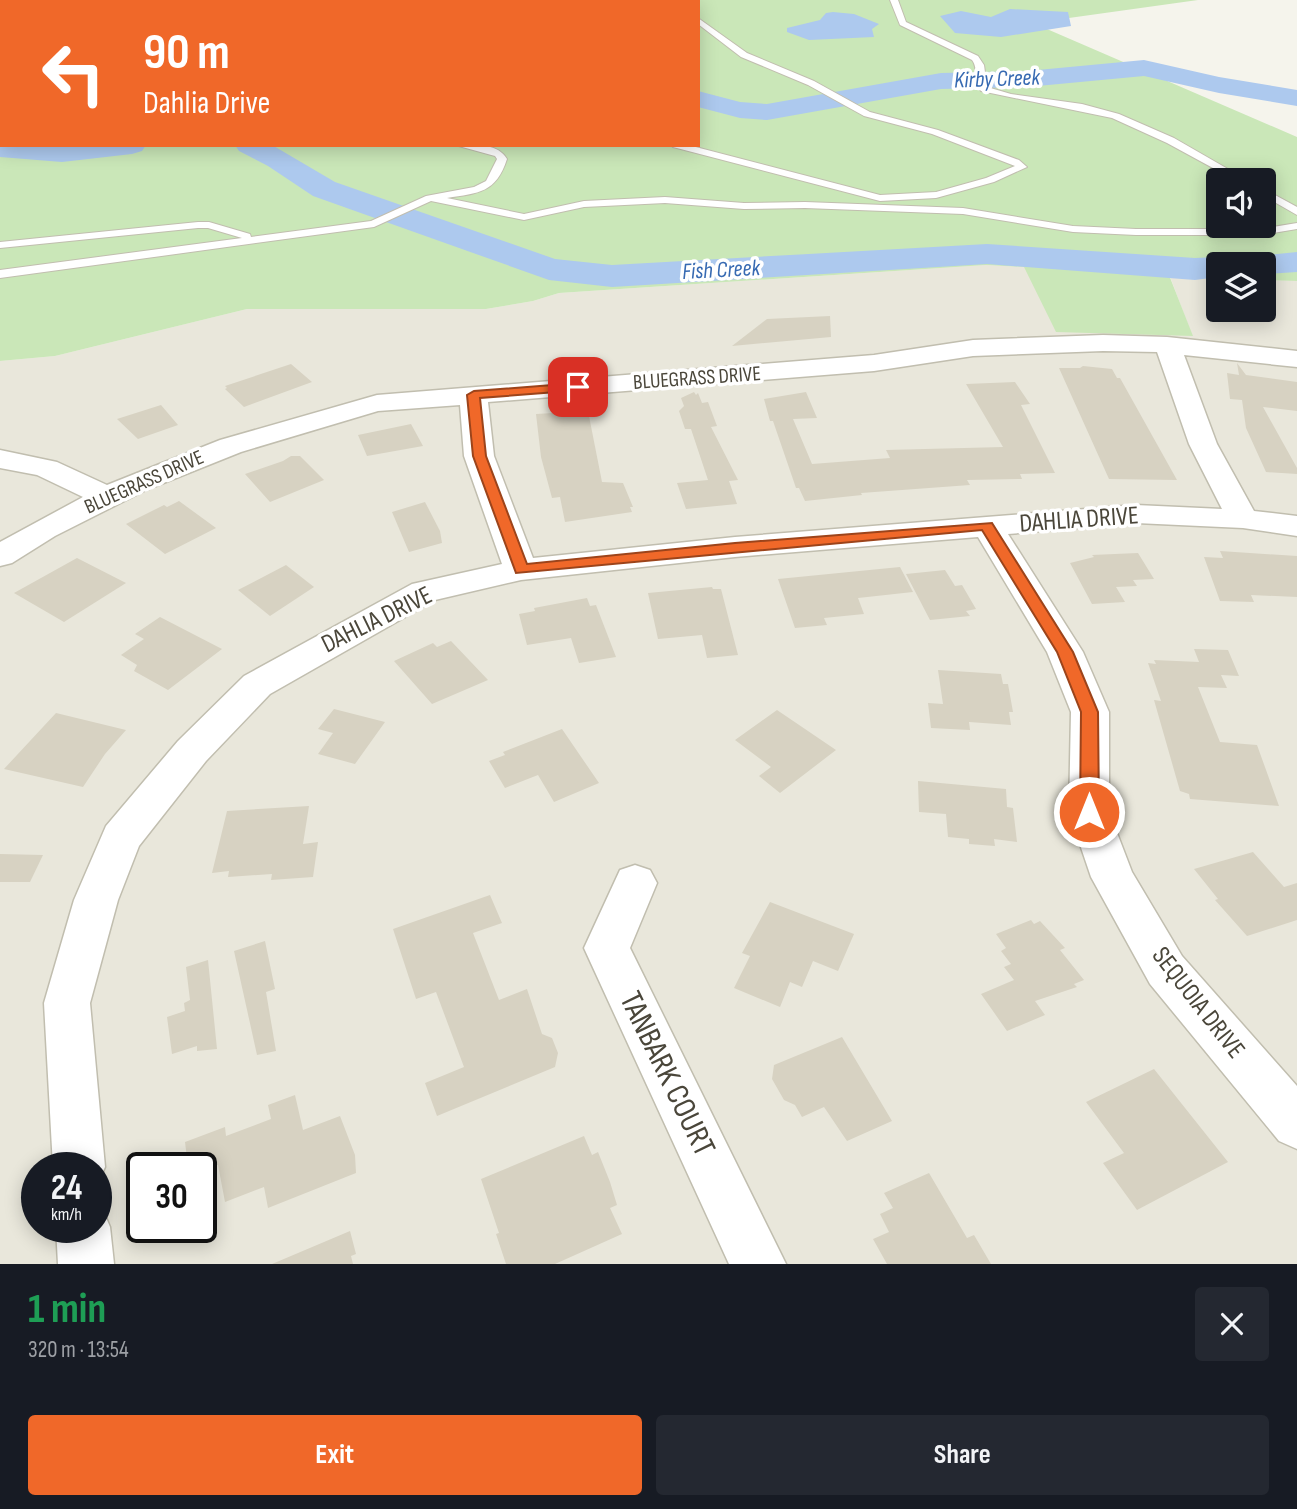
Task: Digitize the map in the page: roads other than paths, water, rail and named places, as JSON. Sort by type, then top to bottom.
[{"type":"street","name":"BLUEGRASS DRIVE","points":[[0,556],[106,496],[190,460],[323,416],[377,403],[874,363],[973,348],[1102,343],[1167,345],[1297,359]]},
{"type":"street","points":[[1167,345],[1203,444],[1243,519]]},
{"type":"street","points":[[474,395],[479,456],[521,570]]},
{"type":"street","points":[[0,459],[46,468],[106,496]]},
{"type":"street","name":"DAHLIA DRIVE","points":[[78,1152],[67,1003],[96,900],[121,838],[192,751],[257,685],[424,592],[521,570],[735,547],[1136,514],[1243,519],[1297,526]]},
{"type":"street","name":"SEQUOIA DRIVE","points":[[987,526],[1065,652],[1090,712],[1089,812],[1112,877],[1166,970],[1297,1124]]},
{"type":"street","name":"TANBARK COURT","points":[[635,883],[607,948],[758,1264]]},
{"type":"street","points":[[84,1243],[86,1264]]},
{"type":"lane","points":[[894,0],[900,21],[975,58],[980,65],[981,86],[996,93],[1067,104],[1119,117],[1180,145],[1221,168]]},
{"type":"lane","points":[[684,147],[880,198],[936,195],[990,180],[1022,167],[935,132],[867,114],[827,92],[744,55],[700,22]]},
{"type":"lane","points":[[0,274],[374,224],[427,199],[477,190],[490,183],[497,174],[502,159],[499,154],[479,147]]},
{"type":"lane","points":[[427,199],[524,217],[584,204],[665,200],[744,206],[805,205],[963,211],[1073,229],[1136,232],[1260,232],[1297,226]]},
{"type":"lane","points":[[1276,199],[1297,212]]},
{"type":"lane","points":[[0,245],[198,225],[209,225],[256,238]]},
{"type":"water","points":[[1010,9],[1068,12],[1071,26],[1001,37],[955,33],[940,16],[961,11],[991,17]]},
{"type":"water","points":[[826,13],[854,14],[879,24],[872,29],[874,37],[809,40],[787,32],[787,28],[820,20]]},
{"type":"waterway","name":"Kirby Creek","points":[[700,100],[740,110],[767,112],[941,81],[1027,79],[1144,68],[1219,85],[1297,98]]},
{"type":"waterway","name":"Fish Creek","points":[[0,148],[62,153],[114,147]]},
{"type":"waterway","name":"Fish Creek","points":[[253,147],[324,189],[549,269],[612,276],[987,254],[1206,268]]},
{"type":"waterway","name":"Fish Creek","points":[[1276,263],[1297,262]]}]
